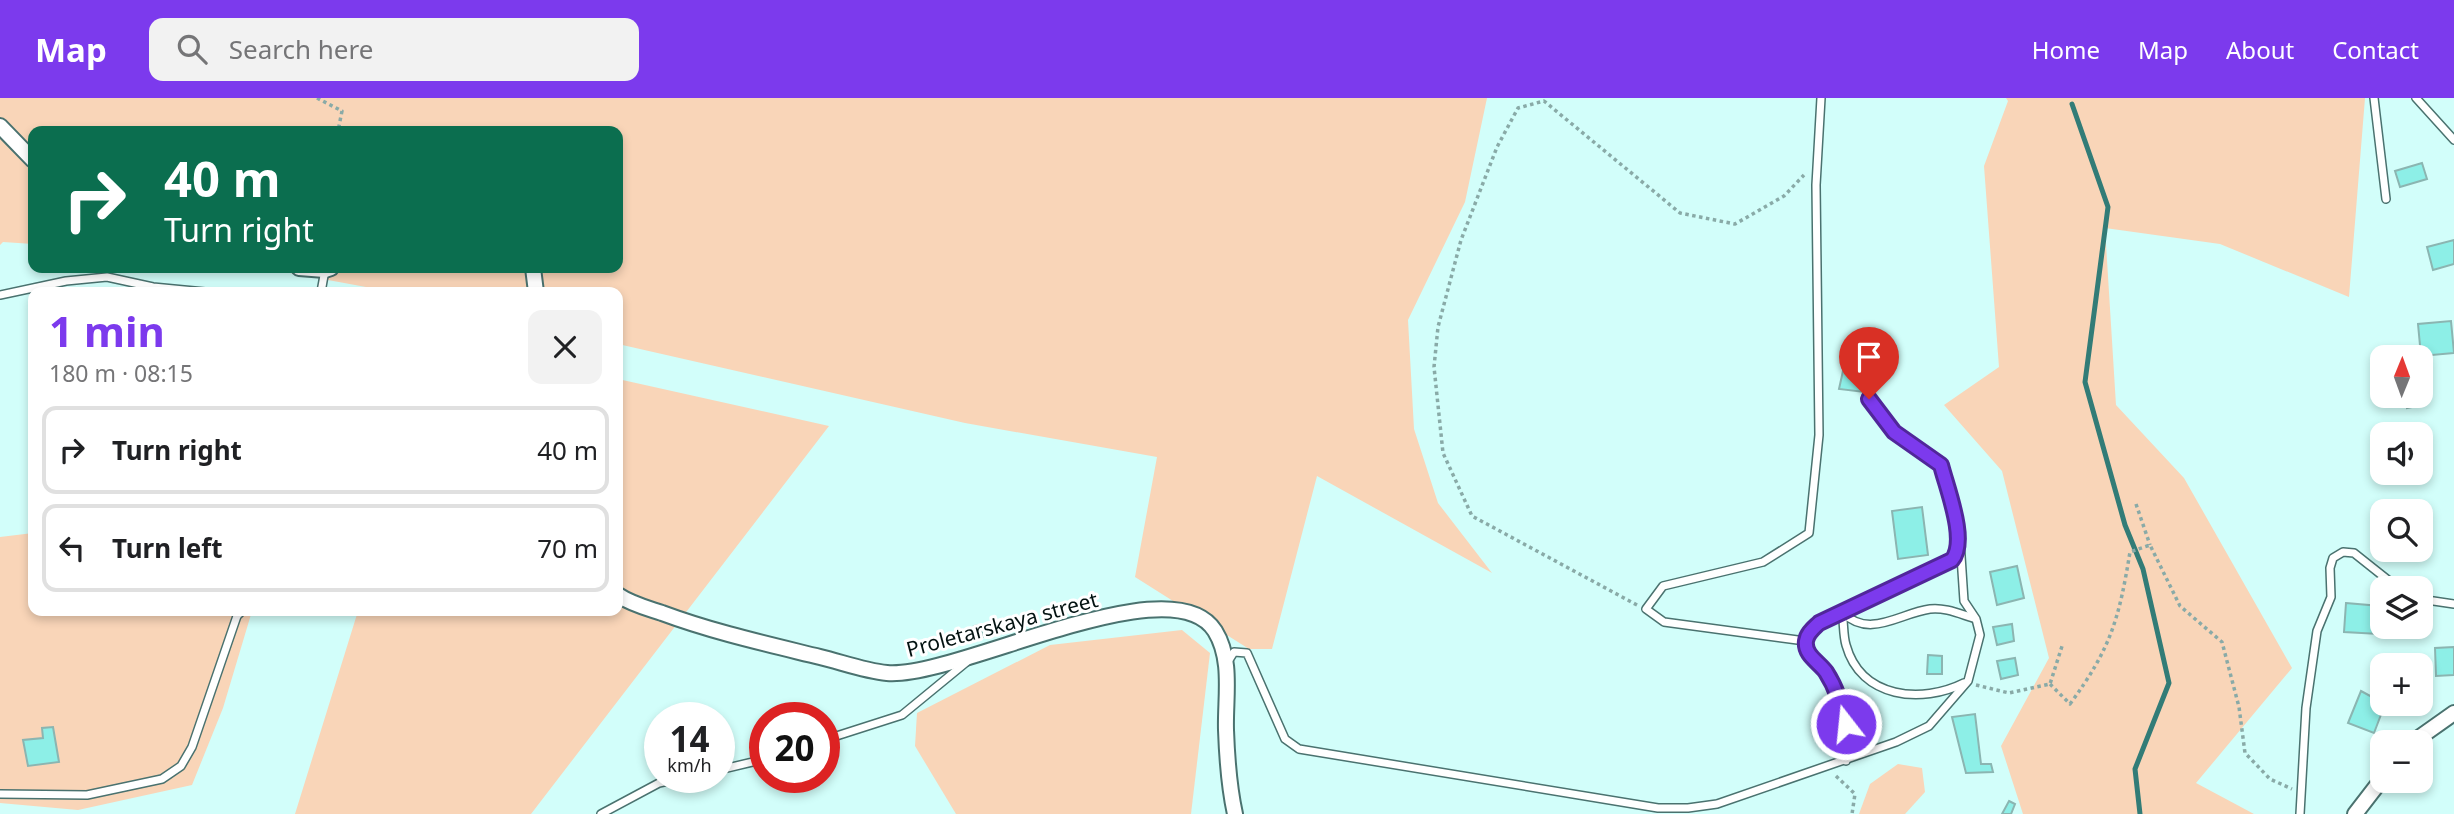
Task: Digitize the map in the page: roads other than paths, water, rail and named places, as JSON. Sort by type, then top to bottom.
[{"type":"street","points":[[0,126],[28,155]]},
{"type":"street","name":"Proletarskaya street","points":[[623,597],[689,623],[887,673],[921,671],[1082,623],[1150,609],[1187,611],[1215,631],[1227,663],[1228,761],[1236,814]]},
{"type":"street","points":[[2430,730],[2454,713]]},
{"type":"street","points":[[2356,814],[2372,793]]},
{"type":"lane","points":[[1805,641],[1664,622],[1646,609],[1663,586],[1763,562],[1809,533],[1819,435],[1817,161],[1821,98]]},
{"type":"lane","points":[[2374,98],[2386,199]]},
{"type":"lane","points":[[2416,98],[2454,140]]},
{"type":"lane","points":[[38,287],[107,276],[153,287]]},
{"type":"lane","points":[[0,295],[28,289]]},
{"type":"lane","points":[[1227,663],[1234,652],[1247,653],[1282,733],[1299,749],[1658,808],[1717,804],[1896,742],[1929,726],[1968,681],[1980,635],[1976,619],[1964,601],[1960,541],[1941,465],[1894,432],[1869,399]]},
{"type":"lane","points":[[1805,641],[1819,623],[1952,560],[1957,554],[1960,541]]},
{"type":"lane","points":[[2300,814],[2306,708],[2317,631],[2331,597],[2330,568],[2333,558],[2343,552],[2354,554],[2382,576]]},
{"type":"lane","points":[[2433,601],[2454,604]]},
{"type":"lane","points":[[1842,612],[1853,622],[1866,625],[1933,608],[1976,619]]},
{"type":"lane","points":[[1842,612],[1846,646],[1859,668],[1878,685],[1900,696],[1947,692],[1968,681]]},
{"type":"lane","points":[[0,794],[87,795],[170,775],[181,766],[192,747],[237,616]]},
{"type":"lane","points":[[1805,641],[1810,655],[1824,670],[1838,693],[1846,724],[1846,761]]},
{"type":"lane","points":[[840,735],[902,715],[975,656]]},
{"type":"lane","points":[[601,814],[644,791]]},
{"type":"waterway","points":[[2072,104],[2108,207],[2085,382],[2125,525],[2143,569],[2169,683],[2135,769],[2140,814]]}]
